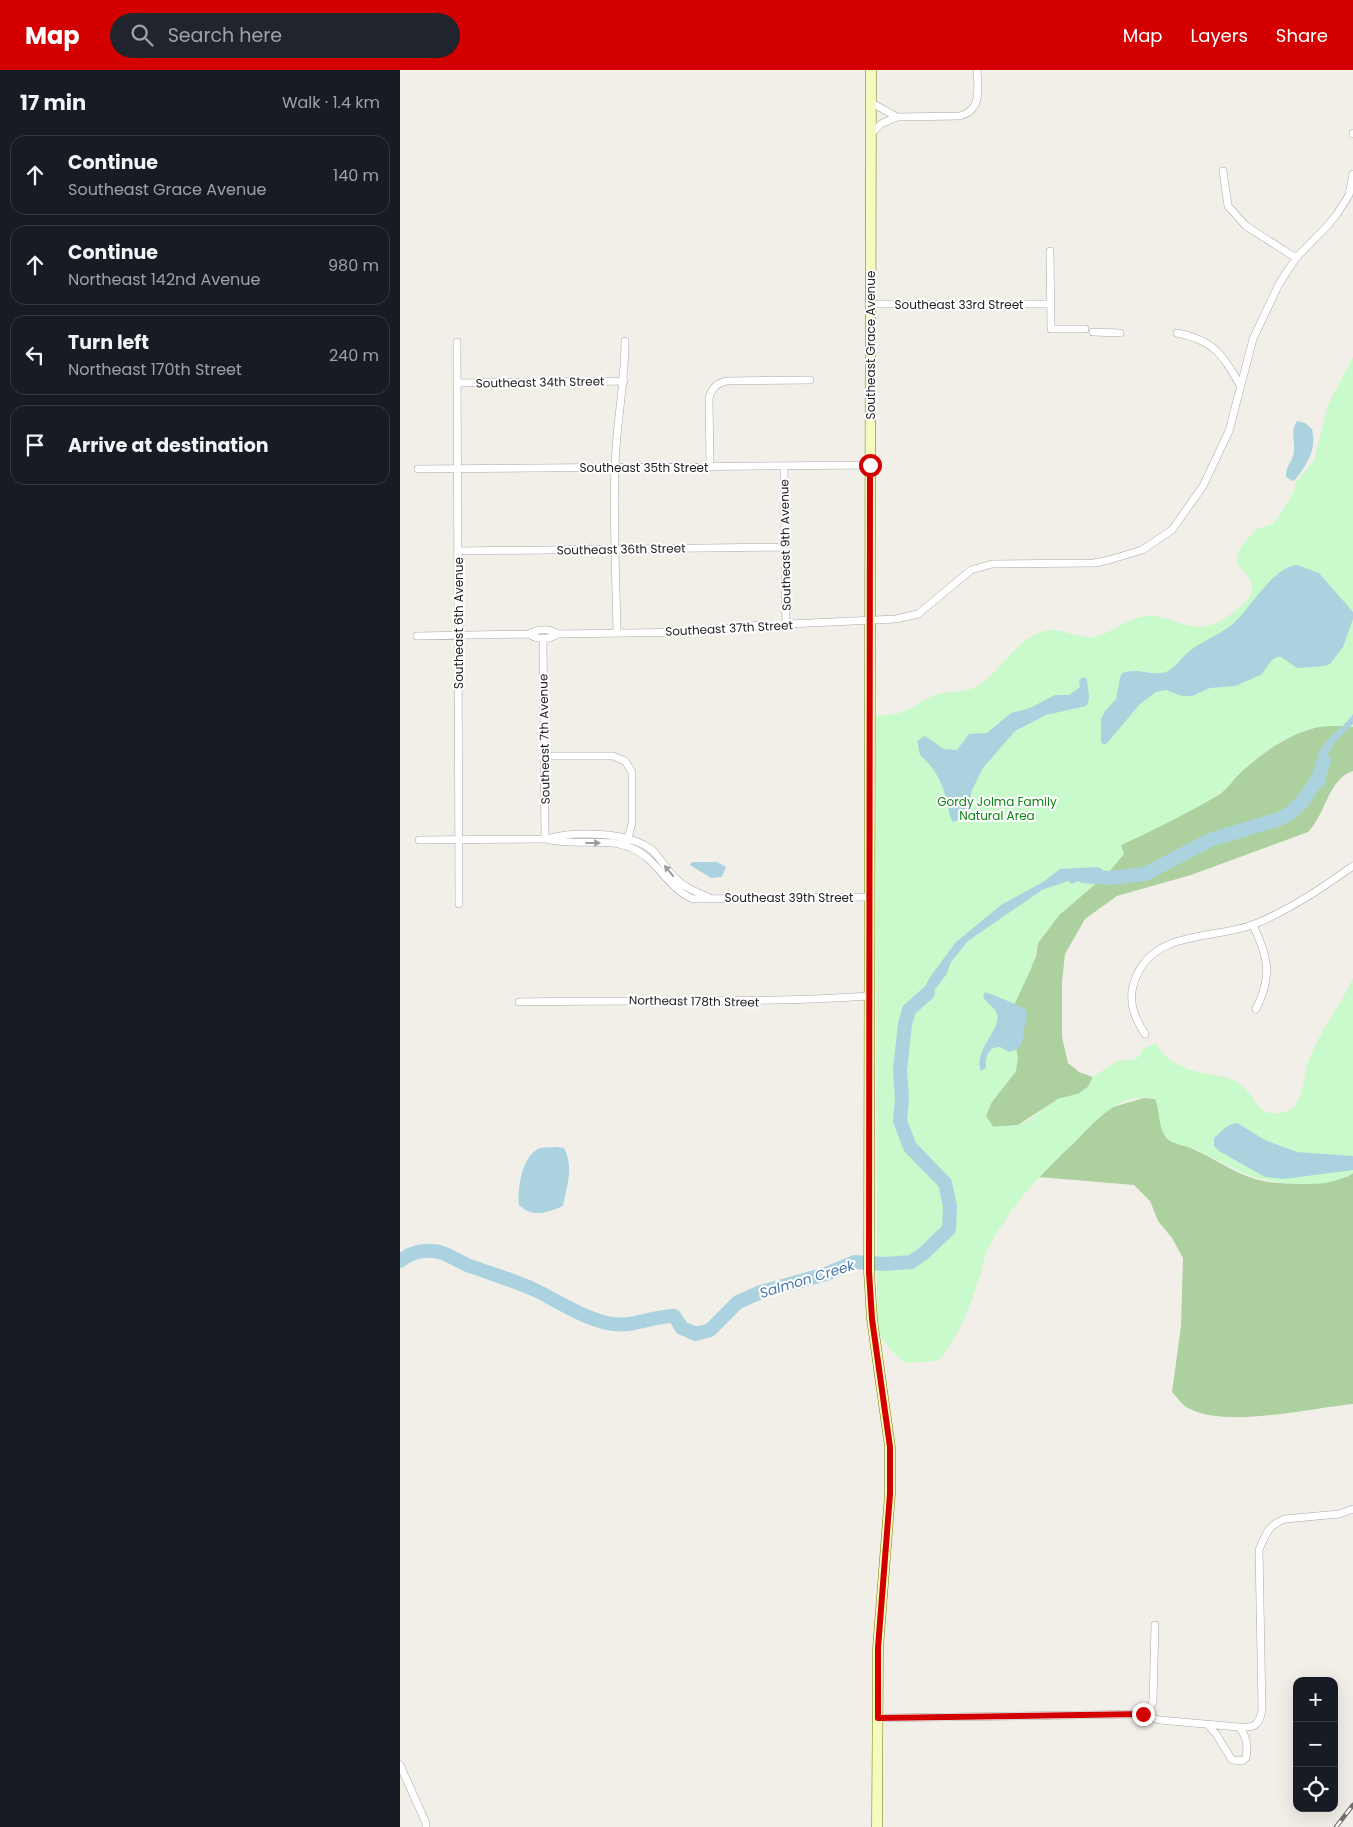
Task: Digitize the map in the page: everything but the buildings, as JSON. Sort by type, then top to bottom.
[{"type":"street","name":"Southeast Grace Avenue","points":[[871,70],[869,1272],[872,1319],[890,1447],[890,1494],[878,1648],[877,1827]]},
{"type":"street","points":[[870,136],[881,124],[897,117],[960,116],[973,110],[977,102],[978,70]]},
{"type":"street","points":[[870,102],[897,117]]},
{"type":"street","points":[[1223,171],[1228,206],[1246,226],[1296,258]]},
{"type":"street","name":"Southeast 37th Street","points":[[528,634],[534,638],[552,638],[558,634],[695,632],[746,626],[896,618],[918,614],[971,570],[992,564],[1094,563],[1142,550],[1172,530],[1203,486],[1229,431],[1253,339],[1279,284],[1296,258],[1330,224],[1349,195],[1353,174]]},
{"type":"street","points":[[1050,251],[1050,329],[1085,329]]},
{"type":"street","name":"Southeast 33rd Street","points":[[870,304],[1049,304]]},
{"type":"street","points":[[1093,332],[1120,334]]},
{"type":"street","points":[[1177,333],[1198,339],[1222,354],[1241,388]]},
{"type":"street","points":[[617,632],[615,467],[618,418],[624,381],[625,341]]},
{"type":"street","name":"Southeast 6th Avenue","points":[[457,342],[459,904]]},
{"type":"street","points":[[710,466],[709,399],[710,392],[715,386],[727,380],[810,380]]},
{"type":"street","name":"Southeast 34th Street","points":[[457,383],[624,381]]},
{"type":"street","name":"Southeast 35th Street","points":[[418,468],[870,465]]},
{"type":"street","name":"Southeast 9th Avenue","points":[[784,466],[786,625]]},
{"type":"street","name":"Southeast 36th Street","points":[[458,551],[785,548]]},
{"type":"street","name":"Southeast 37th Street","points":[[417,636],[528,634],[534,630],[552,630],[558,634]]},
{"type":"street","name":"Southeast 7th Avenue","points":[[543,638],[545,839]]},
{"type":"street","points":[[544,756],[612,756],[625,761],[632,772],[632,823],[627,842]]},
{"type":"street","name":"Southeast 39th Street","points":[[419,840],[545,839],[558,835],[608,836],[648,848],[682,884],[709,898],[869,897]]},
{"type":"street","points":[[1145,1034],[1136,1020],[1131,1005],[1132,986],[1138,970],[1151,955],[1164,945],[1180,940],[1220,934],[1253,925],[1298,904],[1353,866]]},
{"type":"street","points":[[1253,925],[1265,950],[1268,971],[1265,992],[1256,1009]]},
{"type":"street","name":"Northeast 178th Street","points":[[519,1002],[614,1000],[792,1002],[869,996]]},
{"type":"street","points":[[878,1718],[1143,1714],[1159,1720],[1255,1727],[1258,1724],[1262,1710],[1259,1550],[1266,1534],[1277,1522],[1285,1519],[1339,1514],[1353,1509]]},
{"type":"street","points":[[1143,1714],[1150,1708],[1152,1701],[1155,1625]]},
{"type":"street","points":[[1208,1725],[1216,1734],[1232,1760],[1237,1762],[1246,1758],[1248,1746],[1244,1733],[1239,1727]]},
{"type":"street","points":[[400,1765],[426,1823],[426,1827]]},
{"type":"green space","name":"Gordy Jolma Family Natural Area","points":[[1353,357],[1353,727],[1320,727],[1292,736],[1253,761],[1219,794],[1171,821],[1121,845],[1124,854],[1108,873],[1059,915],[1038,943],[1031,969],[1013,1007],[1011,1020],[1018,1058],[1016,1071],[991,1103],[986,1116],[993,1127],[1018,1125],[1029,1120],[1058,1099],[1078,1094],[1088,1087],[1093,1077],[1117,1061],[1133,1060],[1138,1057],[1143,1049],[1155,1043],[1162,1052],[1178,1065],[1236,1081],[1264,1111],[1280,1113],[1287,1111],[1293,1108],[1298,1101],[1311,1054],[1353,978],[1353,1173],[1337,1180],[1315,1184],[1275,1182],[1262,1179],[1238,1170],[1193,1148],[1172,1142],[1165,1136],[1161,1128],[1155,1099],[1131,1099],[1121,1103],[1102,1115],[1052,1164],[1008,1216],[987,1250],[977,1286],[964,1318],[955,1338],[943,1356],[937,1361],[906,1363],[884,1341],[878,1319],[876,716],[902,712],[935,695],[971,689],[977,686],[990,677],[1024,642],[1032,636],[1047,630],[1093,637],[1106,633],[1139,617],[1160,617],[1201,627],[1215,623],[1232,614],[1246,601],[1252,588],[1248,577],[1236,563],[1240,548],[1257,529],[1272,524],[1278,518],[1294,491],[1295,484],[1314,460],[1328,405]]},
{"type":"green space","points":[[1327,725],[1353,727],[1353,771],[1338,781],[1314,825],[1308,832],[1191,875],[1117,896],[1085,919],[1065,954],[1062,982],[1062,1037],[1068,1063],[1079,1072],[1093,1077],[1088,1087],[1078,1094],[1058,1099],[1018,1125],[993,1127],[986,1116],[991,1103],[1016,1071],[1011,1020],[1013,1007],[1036,956],[1038,943],[1059,915],[1108,873],[1123,854],[1121,845],[1171,821],[1220,794],[1238,774],[1281,742],[1292,736]]},
{"type":"green space","points":[[1144,1098],[1155,1099],[1179,1144],[1249,1177],[1270,1182],[1292,1183],[1347,1177],[1353,1173],[1353,1404],[1269,1415],[1224,1417],[1205,1414],[1188,1408],[1172,1392],[1181,1326],[1183,1258],[1172,1238],[1158,1221],[1150,1201],[1134,1185],[1039,1177],[1094,1120],[1113,1107]]},
{"type":"water","points":[[1297,421],[1305,423],[1312,429],[1313,444],[1307,462],[1295,480],[1292,481],[1286,477],[1286,473],[1293,455],[1293,432]]},
{"type":"water","points":[[1297,565],[1319,573],[1353,612],[1353,619],[1343,647],[1330,664],[1297,668],[1281,657],[1277,657],[1272,660],[1261,675],[1235,686],[1210,688],[1192,696],[1182,696],[1166,690],[1156,692],[1140,704],[1108,742],[1104,745],[1101,742],[1101,719],[1105,711],[1116,699],[1121,674],[1132,671],[1161,673],[1169,671],[1191,649],[1234,623],[1263,588],[1280,572],[1288,567]]},
{"type":"water","points":[[1083,677],[1087,679],[1089,693],[1089,700],[1086,706],[1046,715],[1015,731],[983,768],[972,790],[967,808],[959,820],[953,822],[941,782],[930,765],[920,755],[917,741],[925,736],[944,749],[957,750],[969,734],[987,733],[1011,713],[1030,708],[1055,695],[1069,695],[1080,687],[1079,680]]},
{"type":"water","points":[[1353,714],[1353,724],[1329,751],[1325,788],[1318,777],[1316,765],[1321,748]]},
{"type":"water","points":[[692,862],[717,862],[726,867],[722,877],[711,878],[690,865]]},
{"type":"water","points":[[1098,867],[1103,870],[1102,879],[1078,881],[1072,884],[1068,881],[1042,890],[968,941],[951,962],[946,975],[929,997],[920,1007],[912,1011],[930,977],[956,942],[1001,905],[1043,882],[1060,869]]},
{"type":"water","points":[[985,992],[1025,1009],[1026,1017],[1021,1045],[1009,1052],[1000,1047],[993,1048],[988,1053],[986,1068],[981,1071],[979,1063],[981,1055],[998,1018],[995,1010],[983,997]]},
{"type":"water","points":[[1237,1123],[1265,1140],[1297,1152],[1353,1156],[1353,1170],[1284,1179],[1265,1177],[1219,1151],[1214,1146],[1214,1138],[1227,1126]]},
{"type":"water","points":[[540,1148],[564,1148],[569,1162],[569,1177],[563,1206],[540,1213],[529,1212],[519,1205],[520,1182],[525,1165],[534,1152]]},
{"type":"waterway","name":"Salmon Creek","points":[[1083,876],[1109,878],[1145,874],[1210,840],[1279,819],[1292,812],[1302,802],[1318,779],[1324,761]]},
{"type":"waterway","name":"Salmon Creek","points":[[400,1261],[411,1254],[419,1252],[441,1252],[467,1265],[527,1286],[579,1313],[597,1320],[607,1323],[624,1324],[674,1316],[682,1328],[696,1334],[710,1330],[738,1302],[761,1292],[826,1274],[855,1262],[885,1264],[911,1262],[923,1254],[949,1229],[950,1206],[945,1183],[910,1147],[900,1121],[902,1098],[900,1070],[905,1024],[909,1010],[928,993]]},
{"type":"railway","points":[[1336,1827],[1353,1805]]},
{"type":"route","points":[[870,465],[869,1272],[872,1319],[890,1447],[890,1494],[878,1648],[878,1718],[1143,1714]]}]
